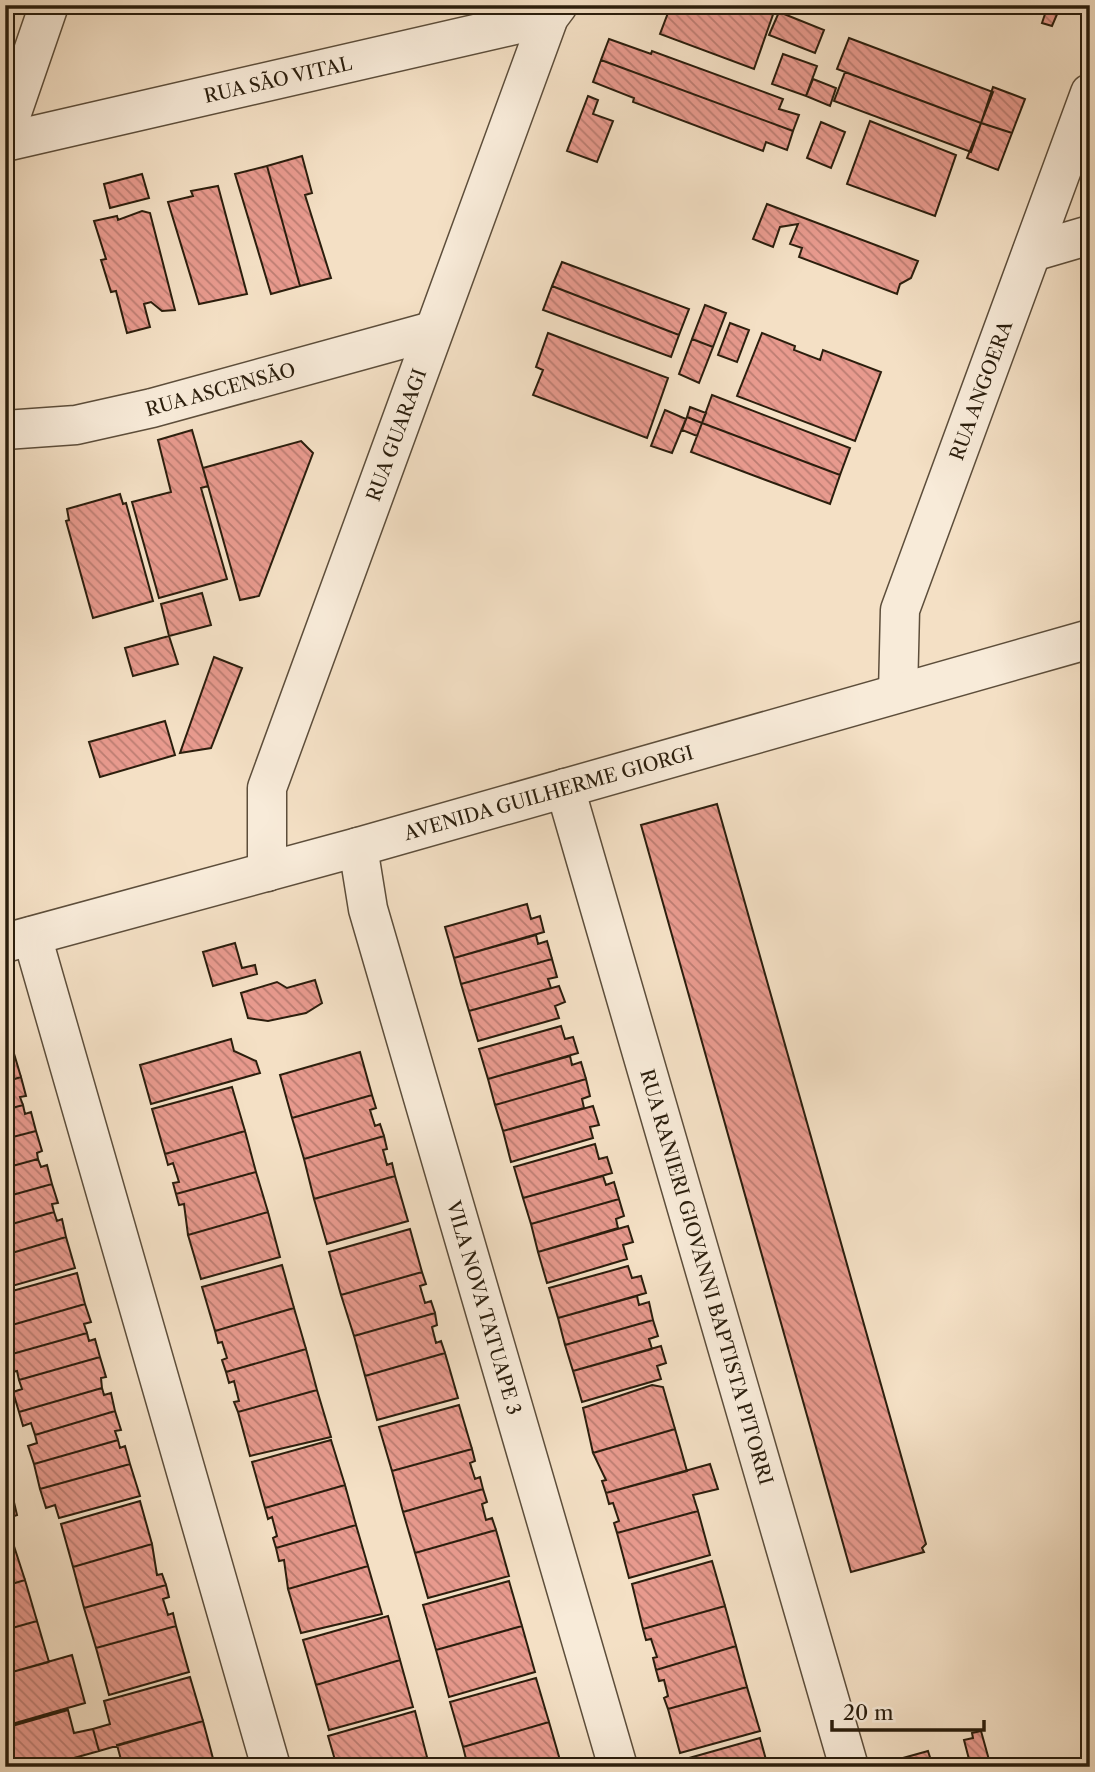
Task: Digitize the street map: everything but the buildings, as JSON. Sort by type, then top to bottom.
[{"type":"street","points":[[5,133],[49,5]]},
{"type":"street","name":"RUA SÃO VITAL","points":[[5,142],[554,11]]},
{"type":"street","name":"RUA GUARAGI","points":[[267,872],[267,788],[432,331],[554,11]]},
{"type":"street","name":"RUA ANGOERA","points":[[898,693],[900,610],[1090,93]]},
{"type":"street","points":[[1032,252],[1090,235]]},
{"type":"street","name":"RUA ASCENSÃO","points":[[5,430],[76,425],[152,408],[432,331]]},
{"type":"street","name":"AVENIDA GUILHERME GIORGI","points":[[18,939],[358,847],[1090,639]]},
{"type":"street","name":"RUA RANIERI GIOVANNI BAPTISTA PITORRI","points":[[565,788],[849,1767]]},
{"type":"street","name":"VILA NOVA TATUAPE 3","points":[[358,847],[368,909],[618,1767]]},
{"type":"street","points":[[18,939],[271,1767]]}]
